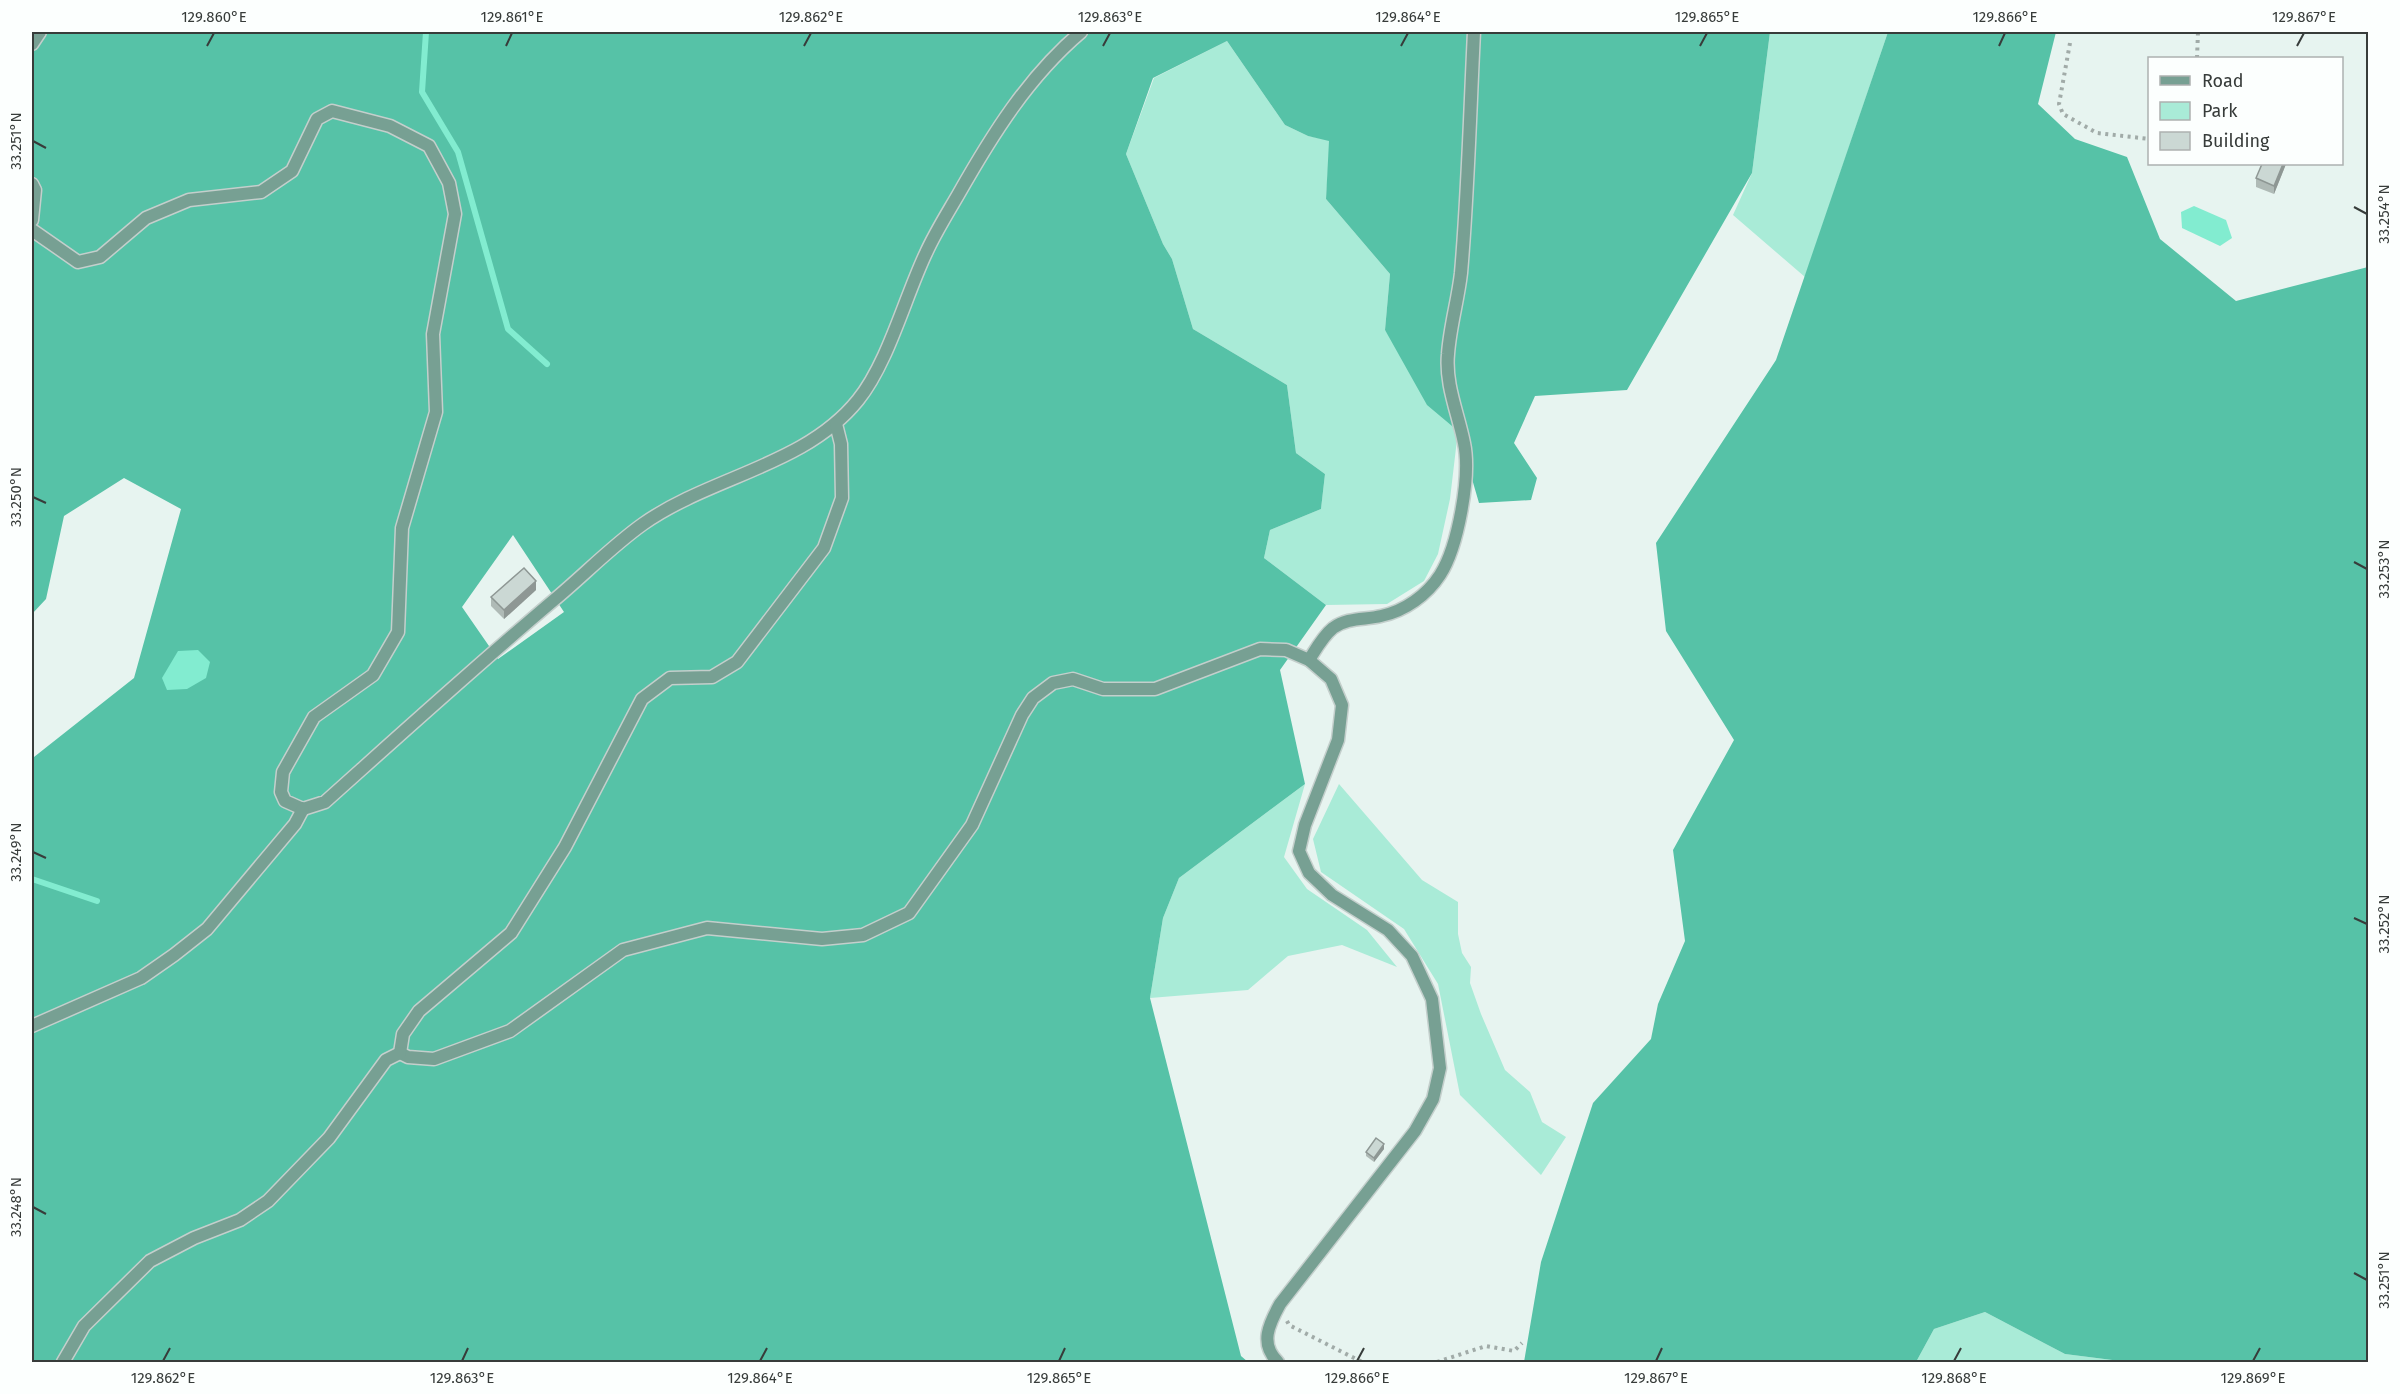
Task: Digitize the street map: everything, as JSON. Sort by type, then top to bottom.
[{"type":"street","points":[[32,44],[40,32]]},
{"type":"street","points":[[32,230],[78,262],[99,257],[146,218],[189,200],[261,192],[292,171],[317,119],[332,111],[390,126],[429,146],[449,183],[454,214],[433,334],[436,412],[402,528],[398,632],[373,675],[314,717],[284,772],[281,792],[285,801],[303,809],[325,802],[477,666],[644,524],[683,501],[801,447],[836,424],[859,399],[875,374],[927,251],[980,158],[1021,94],[1059,50],[1081,32]]},
{"type":"street","points":[[1309,660],[1333,628],[1349,620],[1383,616],[1410,604],[1428,591],[1449,557],[1459,520],[1467,472],[1465,445],[1449,383],[1448,355],[1461,274],[1474,32]]},
{"type":"street","points":[[32,184],[35,190],[32,220]]},
{"type":"street","points":[[400,1053],[403,1034],[419,1011],[511,933],[565,847],[642,699],[670,678],[712,677],[737,662],[824,548],[842,498],[841,444],[836,424]]},
{"type":"street","points":[[400,1053],[408,1057],[434,1059],[510,1031],[623,950],[707,928],[822,939],[863,935],[909,913],[972,825],[1022,715],[1033,698],[1053,683],[1073,679],[1103,689],[1155,689],[1260,649],[1286,650],[1309,660],[1331,679],[1342,705],[1338,740],[1305,825],[1299,851],[1309,873],[1332,895],[1388,930],[1412,957],[1432,999],[1440,1068],[1433,1099],[1414,1131],[1280,1304],[1268,1326],[1266,1342],[1271,1356],[1278,1362]]},
{"type":"street","points":[[32,1026],[141,978],[207,929],[295,824],[303,809]]},
{"type":"street","points":[[63,1362],[84,1326],[150,1261],[194,1238],[240,1220],[268,1201],[298,1173],[329,1138],[386,1060],[400,1053]]},
{"type":"path","points":[[2197,57],[2198,32]]},
{"type":"path","points":[[2070,43],[2059,104],[2063,114],[2097,133],[2148,139]]},
{"type":"path","points":[[1280,1304],[1289,1325],[1362,1362]]},
{"type":"path","points":[[1437,1362],[1486,1346],[1514,1351],[1522,1343]]},
{"type":"green space","points":[[1770,32],[1888,32],[1805,277],[1733,215],[1752,173]]},
{"type":"green space","points":[[1227,41],[1285,125],[1308,136],[1330,140],[1326,199],[1390,274],[1385,330],[1458,431],[1450,499],[1438,554],[1424,581],[1387,604],[1326,605],[1264,558],[1270,530],[1321,509],[1325,474],[1296,453],[1287,385],[1193,329],[1172,259],[1163,244],[1126,154],[1154,78]]},
{"type":"green space","points":[[1305,784],[1284,857],[1307,889],[1367,930],[1397,967],[1342,945],[1288,956],[1248,990],[1150,998],[1163,918],[1179,878]]},
{"type":"green space","points":[[1339,784],[1422,880],[1458,902],[1458,934],[1462,953],[1471,967],[1470,983],[1505,1070],[1530,1092],[1542,1122],[1566,1137],[1541,1175],[1460,1095],[1438,984],[1404,929],[1321,872],[1313,839]]},
{"type":"green space","points":[[1985,1312],[2065,1354],[2128,1362],[1916,1362],[1934,1329]]},
{"type":"shaded area","points":[[32,32],[1770,32],[1752,173],[1627,390],[1535,396],[1514,443],[1537,478],[1531,500],[1479,503],[1458,431],[1427,405],[1385,330],[1390,274],[1326,199],[1329,141],[1308,136],[1285,125],[1227,41],[1153,78],[1126,154],[1163,244],[1172,259],[1193,329],[1287,385],[1296,453],[1325,474],[1321,509],[1270,530],[1264,558],[1326,605],[1280,670],[1305,784],[1179,878],[1163,918],[1150,998],[1241,1356],[1248,1362],[1130,1362],[1124,1360],[1122,1362],[32,1362],[32,756],[34,757],[134,678],[181,509],[124,478],[64,516],[46,599],[32,614]],"holes":[[[513,535],[564,612],[498,659],[462,607]]]},
{"type":"shaded area","points":[[1888,32],[2056,32],[2038,104],[2075,139],[2127,157],[2160,239],[2236,301],[2368,267],[2368,1362],[2128,1362],[2065,1354],[1985,1312],[1934,1329],[1916,1362],[1524,1362],[1541,1262],[1593,1103],[1651,1039],[1658,1004],[1685,941],[1673,850],[1734,740],[1666,631],[1656,543],[1776,360]]},
{"type":"shaded area","points":[[2194,206],[2226,220],[2232,238],[2220,246],[2182,228],[2181,212]]},
{"type":"shaded area","points":[[198,650],[210,662],[206,678],[187,689],[167,690],[162,678],[178,651]]},
{"type":"building","points":[[2262,165],[2283,165],[2274,186],[2256,178]]},
{"type":"building","points":[[524,568],[536,581],[504,610],[491,597]]},
{"type":"building","points":[[1376,1138],[1384,1144],[1374,1158],[1366,1152]]},
{"type":"waterway","points":[[426,32],[422,92],[458,152],[508,329],[547,364]]},
{"type":"waterway","points":[[32,879],[97,901]]}]
